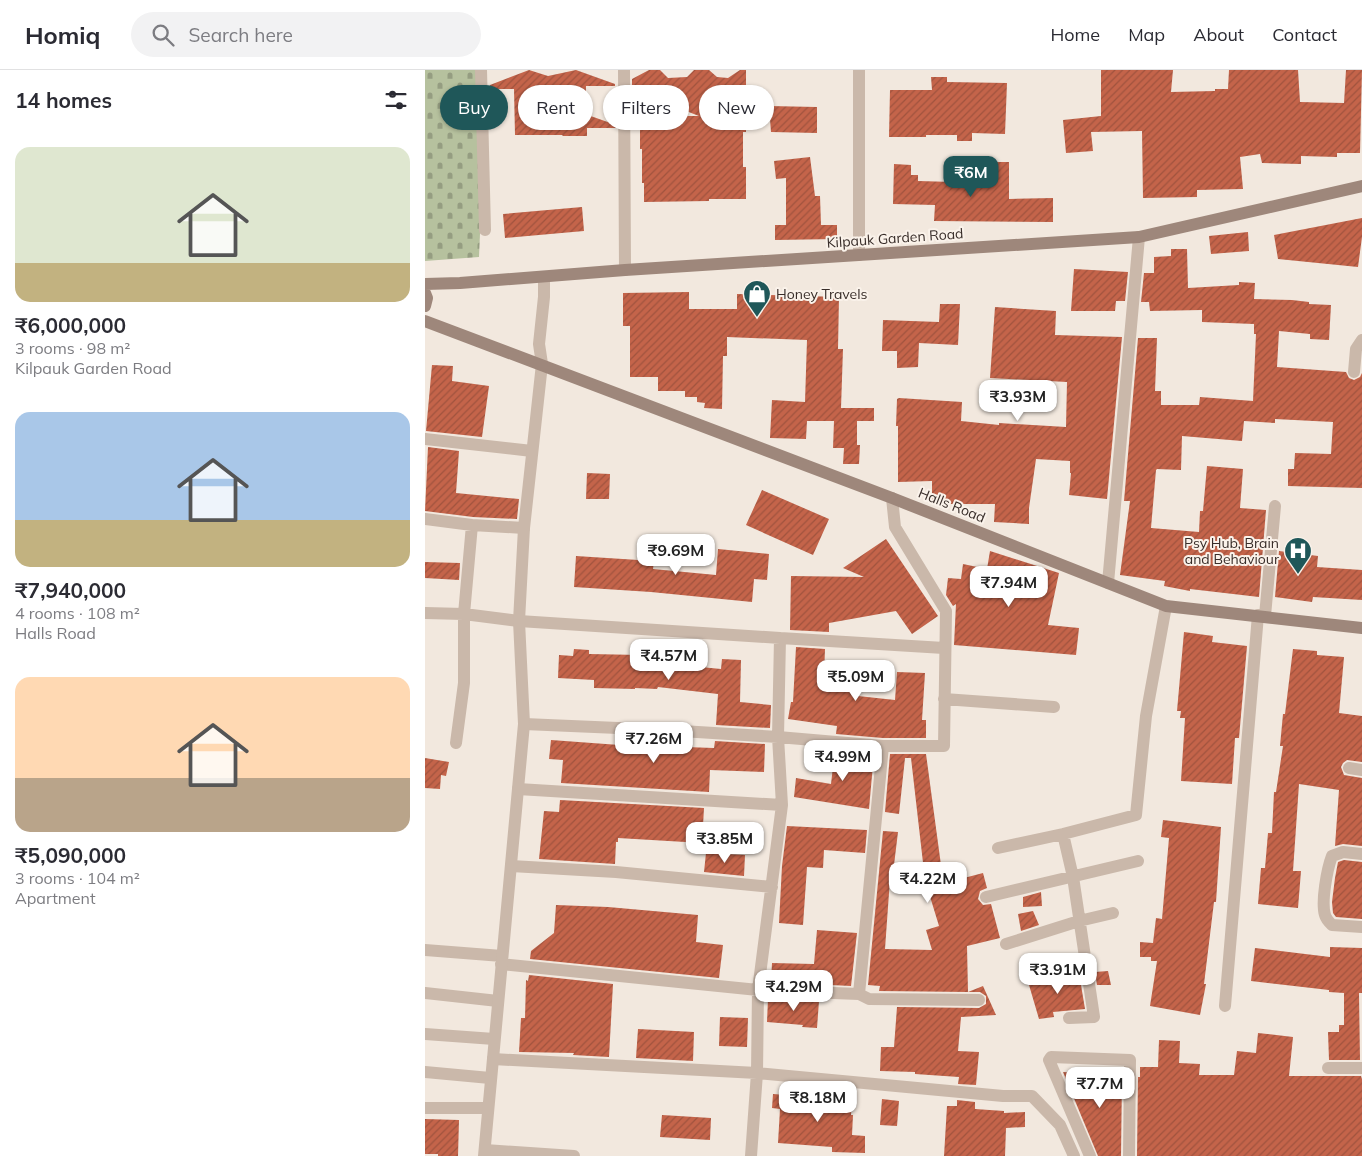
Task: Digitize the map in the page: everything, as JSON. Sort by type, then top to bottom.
[{"type":"main road","name":"Kilpauk Garden Road","points":[[425,284],[1139,237],[1362,186]]},
{"type":"main road","points":[[425,293],[427,298],[425,306]]},
{"type":"main road","points":[[425,321],[542,364]]},
{"type":"main road","name":"Halls Road","points":[[542,364],[892,498],[1166,606],[1362,628]]},
{"type":"street","points":[[481,70],[485,230]]},
{"type":"street","points":[[624,70],[625,270]]},
{"type":"street","points":[[859,70],[859,255]]},
{"type":"street","points":[[1107,583],[1139,237]]},
{"type":"street","points":[[544,277],[539,344],[542,364],[524,528],[519,620],[524,724],[485,1153],[574,1156]]},
{"type":"street","points":[[1354,372],[1357,349],[1362,340]]},
{"type":"street","points":[[425,439],[532,451]]},
{"type":"street","points":[[524,724],[665,730],[883,746],[944,746],[946,612],[895,527],[892,498]]},
{"type":"street","points":[[1225,1006],[1261,616],[1275,506]]},
{"type":"street","points":[[425,519],[472,526],[524,528]]},
{"type":"street","points":[[456,743],[463,683],[464,614],[472,526]]},
{"type":"street","points":[[998,848],[1063,834],[1136,815],[1146,716],[1166,606]]},
{"type":"street","points":[[425,613],[464,614],[519,620],[945,648]]},
{"type":"street","points":[[751,1156],[757,1073],[758,990],[782,805],[777,737],[780,638]]},
{"type":"street","points":[[944,699],[1054,707]]},
{"type":"street","points":[[859,994],[883,746]]},
{"type":"street","points":[[518,789],[782,805]]},
{"type":"street","points":[[1063,834],[1073,877],[1094,1017],[1069,1018]]},
{"type":"street","points":[[1362,854],[1343,852],[1333,856],[1329,865],[1324,908],[1325,918],[1332,925],[1362,927]]},
{"type":"street","points":[[986,897],[1138,861]]},
{"type":"street","points":[[511,866],[616,872],[772,886]]},
{"type":"street","points":[[1006,944],[1079,921],[1113,913]]},
{"type":"street","points":[[425,950],[758,990],[859,994],[869,999],[979,1000]]},
{"type":"street","points":[[425,993],[498,1001]]},
{"type":"street","points":[[425,1034],[494,1039]]},
{"type":"street","points":[[1090,1156],[1049,1060],[1051,1057],[1130,1060],[1129,1156]]},
{"type":"street","points":[[493,1059],[757,1073],[1003,1096],[1032,1096],[1061,1125],[1074,1156]]},
{"type":"street","points":[[1328,1068],[1362,1068]]},
{"type":"street","points":[[425,1072],[491,1078]]},
{"type":"street","points":[[425,1108],[488,1108]]},
{"type":"green space","points":[[425,70],[487,70],[486,85],[440,85],[440,130],[484,130],[479,257],[425,261]]},
{"type":"building","points":[[529,70],[548,76],[576,70],[615,84],[603,86],[518,85],[518,130],[587,130],[587,136],[515,135],[514,89],[508,89],[508,85],[490,85]]},
{"type":"building","points":[[649,70],[660,70],[668,78],[687,77],[694,70],[709,70],[717,77],[728,78],[740,70],[746,70],[746,85],[699,85],[699,116],[689,112],[689,85],[632,85],[632,79]]},
{"type":"building","points":[[1101,70],[1173,70],[1171,92],[1228,89],[1229,70],[1298,70],[1300,102],[1344,103],[1346,70],[1362,70],[1360,153],[1337,153],[1337,157],[1301,156],[1301,164],[1262,163],[1260,154],[1240,157],[1243,189],[1197,190],[1197,197],[1143,198],[1142,131],[1091,132],[1093,151],[1066,153],[1063,120],[1101,116]]},
{"type":"building","points":[[931,77],[947,77],[947,82],[1007,83],[1005,134],[972,133],[972,141],[957,141],[957,135],[889,137],[890,90],[932,90]]},
{"type":"building","points":[[774,106],[817,107],[817,133],[771,132],[771,130],[774,130]]},
{"type":"building","points":[[689,116],[699,116],[699,130],[746,130],[746,132],[743,132],[743,167],[746,167],[746,199],[644,202],[640,130],[689,130]]},
{"type":"building","points":[[593,117],[603,120],[603,128],[593,128]]},
{"type":"building","points":[[810,157],[815,196],[820,196],[821,225],[837,225],[837,239],[775,240],[775,225],[786,225],[786,178],[776,179],[774,161]]},
{"type":"building","points":[[989,162],[1009,162],[1009,199],[1053,198],[1053,222],[934,221],[935,205],[893,204],[894,164],[911,165],[911,175],[918,175],[918,181],[989,183]]},
{"type":"building","points":[[582,207],[584,231],[505,238],[503,214]]},
{"type":"building","points":[[1362,218],[1362,237],[1358,267],[1278,259],[1274,235]]},
{"type":"building","points":[[1248,232],[1249,251],[1211,254],[1209,236]]},
{"type":"building","points":[[1171,249],[1187,249],[1188,288],[1239,285],[1239,282],[1255,283],[1254,299],[1292,300],[1309,302],[1309,304],[1331,305],[1329,340],[1310,339],[1310,334],[1279,331],[1277,367],[1346,372],[1349,378],[1354,380],[1360,377],[1362,373],[1362,488],[1288,486],[1288,469],[1294,469],[1295,453],[1331,454],[1333,422],[1275,419],[1275,423],[1244,421],[1242,441],[1182,436],[1181,470],[1156,470],[1151,528],[1199,532],[1200,511],[1203,511],[1207,466],[1243,469],[1240,508],[1266,510],[1259,597],[1190,589],[1190,591],[1164,586],[1165,581],[1120,575],[1130,501],[1124,501],[1138,338],[1157,338],[1155,391],[1161,391],[1161,405],[1199,405],[1200,397],[1253,401],[1256,334],[1254,334],[1254,324],[1202,322],[1202,310],[1150,311],[1149,302],[1141,302],[1144,273],[1154,273],[1154,257],[1171,256]]},
{"type":"building","points":[[1074,269],[1128,272],[1125,301],[1116,301],[1115,311],[1071,311]]},
{"type":"building","points":[[689,292],[689,309],[737,309],[737,294],[839,297],[838,349],[843,349],[841,408],[874,408],[874,421],[857,421],[857,445],[860,445],[859,464],[843,464],[844,448],[833,448],[834,421],[807,421],[806,439],[770,438],[772,400],[805,402],[807,340],[727,337],[727,356],[723,356],[722,409],[704,408],[705,403],[697,402],[697,397],[685,397],[685,391],[658,391],[658,377],[630,377],[630,326],[623,326],[623,293]]},
{"type":"building","points":[[940,304],[960,304],[958,345],[919,343],[918,367],[897,368],[897,351],[882,351],[883,320],[939,322]]},
{"type":"building","points":[[995,307],[1056,311],[1055,335],[1122,337],[1107,499],[1069,495],[1070,461],[1036,459],[1029,508],[1029,524],[994,522],[995,504],[932,504],[932,481],[898,482],[898,426],[896,426],[897,399],[899,398],[962,402],[961,421],[999,425],[999,423],[1066,427],[1067,382],[990,378]]},
{"type":"building","points":[[432,365],[453,366],[452,381],[489,386],[482,437],[426,431]]},
{"type":"building","points":[[428,447],[459,451],[456,493],[519,499],[517,519],[473,517],[425,511]]},
{"type":"building","points":[[587,473],[610,474],[609,499],[586,499]]},
{"type":"building","points":[[762,490],[829,519],[813,555],[746,525]]},
{"type":"building","points":[[886,539],[938,616],[912,634],[896,611],[829,623],[829,632],[790,630],[791,576],[864,577],[843,568]]},
{"type":"building","points":[[718,549],[769,554],[767,580],[754,579],[752,602],[574,587],[576,556],[654,561],[653,569],[716,575]]},
{"type":"building","points":[[990,551],[1059,573],[1048,625],[1079,628],[1076,655],[954,645],[956,604],[953,606],[946,595],[948,578],[961,579],[963,564],[987,569]]},
{"type":"building","points":[[1279,551],[1318,556],[1317,567],[1362,570],[1362,600],[1313,597],[1312,602],[1275,597]]},
{"type":"building","points":[[425,562],[460,563],[459,580],[425,578]]},
{"type":"building","points":[[1184,632],[1213,636],[1212,642],[1247,646],[1239,738],[1235,738],[1232,784],[1181,781],[1185,718],[1180,718],[1181,711],[1177,711]]},
{"type":"building","points":[[796,647],[825,649],[824,676],[859,678],[858,696],[895,700],[897,672],[925,673],[922,720],[926,720],[926,738],[883,738],[836,734],[837,726],[788,719],[791,702],[793,702]]},
{"type":"building","points":[[574,649],[589,650],[589,654],[641,655],[641,651],[660,653],[660,663],[721,669],[722,659],[741,660],[740,702],[771,705],[770,728],[716,725],[718,694],[658,687],[657,689],[594,688],[594,680],[558,678],[559,655],[573,656]]},
{"type":"building","points":[[1293,649],[1317,651],[1317,655],[1344,657],[1339,713],[1362,716],[1362,762],[1347,760],[1341,767],[1344,775],[1362,778],[1362,846],[1343,844],[1335,846],[1339,790],[1299,784],[1293,871],[1301,871],[1298,908],[1258,904],[1261,868],[1265,868],[1268,833],[1272,833],[1274,792],[1276,792],[1283,746],[1280,746],[1283,714],[1285,714]]},
{"type":"building","points":[[663,738],[685,739],[685,747],[714,748],[715,741],[765,744],[764,772],[710,770],[709,792],[561,783],[563,760],[549,759],[551,740],[633,746],[662,746]]},
{"type":"building","points":[[835,750],[874,753],[869,809],[794,797],[796,778],[831,784]]},
{"type":"building","points":[[890,754],[926,754],[943,880],[963,874],[964,878],[983,873],[987,888],[980,891],[978,899],[983,905],[991,904],[1000,938],[967,946],[968,992],[879,991],[880,986],[868,985],[883,831],[898,832],[894,865],[891,865],[885,949],[932,950],[926,930],[939,926],[925,880],[911,758],[905,758],[899,814],[885,812]]},
{"type":"building","points":[[425,758],[449,762],[446,776],[441,775],[440,789],[425,788]]},
{"type":"building","points":[[560,800],[704,808],[702,843],[618,838],[618,842],[616,842],[615,864],[539,859],[544,811],[559,812]]},
{"type":"building","points":[[1163,820],[1221,827],[1216,902],[1214,902],[1204,984],[1206,984],[1200,1015],[1150,1006],[1157,961],[1151,961],[1151,957],[1140,957],[1140,942],[1153,943],[1156,918],[1162,919],[1169,838],[1161,837]]},
{"type":"building","points":[[787,826],[867,830],[865,853],[824,850],[823,868],[807,867],[803,925],[779,923],[782,866]]},
{"type":"building","points":[[706,853],[745,855],[744,876],[704,872]]},
{"type":"building","points":[[1344,860],[1362,862],[1362,919],[1336,917],[1333,913],[1332,902],[1338,862]]},
{"type":"building","points":[[1041,892],[1042,906],[1023,907],[1023,897]]},
{"type":"building","points":[[556,905],[608,907],[698,915],[696,942],[723,945],[719,978],[530,959],[531,951],[554,933]]},
{"type":"building","points":[[1033,911],[1039,925],[1021,931],[1018,914]]},
{"type":"building","points":[[817,930],[857,933],[851,986],[771,982],[772,963],[814,964]]},
{"type":"building","points":[[1330,947],[1362,948],[1362,993],[1359,993],[1360,1060],[1329,1060],[1328,1032],[1339,1032],[1339,1025],[1344,1025],[1344,993],[1251,981],[1255,948],[1330,957]]},
{"type":"building","points":[[1108,971],[1111,985],[1097,985],[1095,972]]},
{"type":"building","points":[[1079,973],[1085,1009],[1053,1012],[1054,1017],[1039,1019],[1029,985]]},
{"type":"building","points":[[529,975],[613,984],[609,1057],[573,1055],[574,1053],[519,1052],[521,1018],[525,1018],[526,980],[528,981]]},
{"type":"building","points":[[983,986],[996,1015],[961,1017],[958,1051],[979,1052],[976,1085],[958,1084],[959,1077],[915,1074],[915,1072],[880,1071],[881,1047],[894,1047],[897,1007],[979,1008],[986,1004],[986,996],[980,992],[968,992]]},
{"type":"building","points":[[768,999],[819,1001],[817,1028],[767,1022]]},
{"type":"building","points":[[720,1017],[748,1018],[747,1047],[719,1046]]},
{"type":"building","points":[[638,1029],[694,1032],[693,1061],[636,1058]]},
{"type":"building","points":[[1258,1033],[1293,1037],[1289,1076],[1361,1076],[1362,1156],[1137,1156],[1138,1077],[1140,1077],[1140,1067],[1158,1067],[1159,1040],[1180,1041],[1179,1063],[1200,1064],[1199,1075],[1234,1075],[1237,1051],[1256,1053]]},
{"type":"building","points":[[1063,1072],[1122,1076],[1121,1156],[1098,1156]]},
{"type":"building","points":[[773,1094],[852,1100],[852,1135],[865,1136],[865,1153],[832,1152],[832,1147],[778,1143],[780,1109],[772,1108]]},
{"type":"building","points":[[882,1099],[899,1101],[897,1126],[880,1125]]},
{"type":"building","points":[[957,1100],[975,1102],[975,1109],[1004,1111],[1004,1113],[1025,1112],[1025,1127],[1006,1128],[1005,1156],[944,1156],[947,1106],[957,1106]]},
{"type":"building","points":[[662,1115],[711,1118],[710,1140],[660,1137]]},
{"type":"building","points":[[425,1119],[459,1120],[458,1156],[425,1154]]},
{"type":"place","name":"Honey Travels","points":[[757,318]]},
{"type":"place","name":"Psy Hub, Brain and Behaviour","points":[[1298,575]]}]
